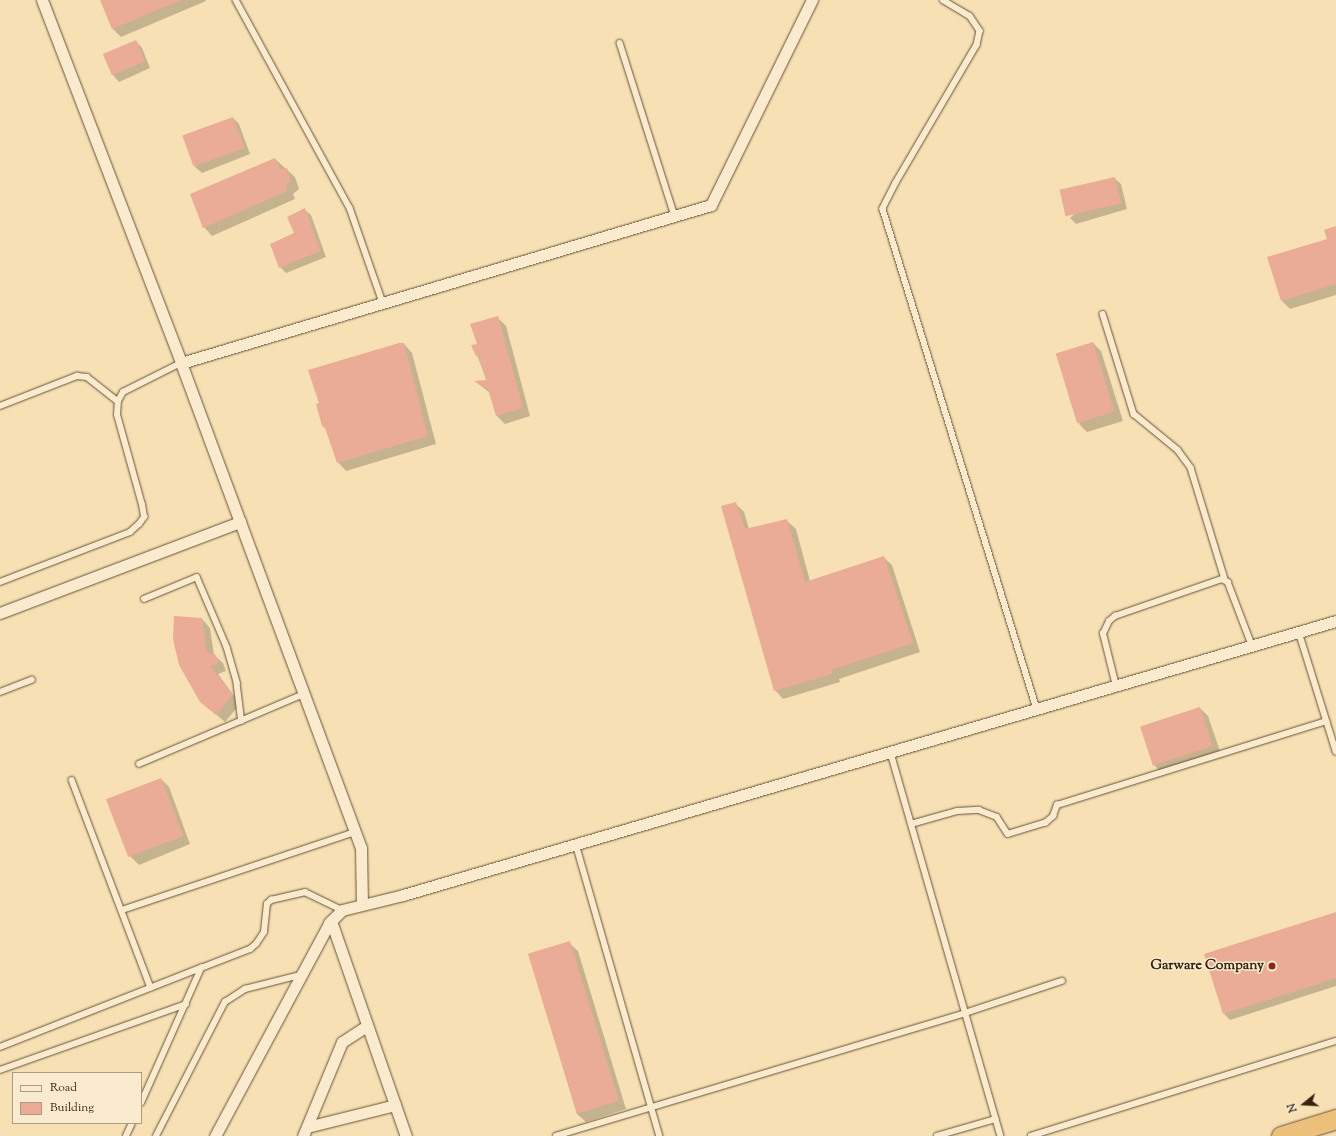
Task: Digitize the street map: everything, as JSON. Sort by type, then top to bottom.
[{"type":"highway","points":[[1281,1136],[1336,1119]]},
{"type":"street","points":[[42,0],[181,363],[361,848],[362,903]]},
{"type":"street","points":[[181,363],[711,206],[812,0]]},
{"type":"street","points":[[0,613],[240,522]]},
{"type":"street","points":[[215,1136],[331,921],[342,910],[362,903],[403,895],[1037,710],[1336,620]]},
{"type":"street","points":[[331,921],[406,1136]]},
{"type":"street","points":[[305,1132],[342,1042],[367,1026]]},
{"type":"street","points":[[305,1132],[395,1105]]},
{"type":"lane","points":[[236,0],[350,208],[383,303]]},
{"type":"lane","points":[[943,0],[970,16],[980,31],[978,45],[896,182],[883,209],[1037,710]]},
{"type":"lane","points":[[620,43],[675,216]]},
{"type":"lane","points":[[1102,314],[1134,414],[1178,450],[1191,468],[1225,579],[1252,645]]},
{"type":"lane","points":[[0,582],[130,532],[144,517],[117,415],[118,401],[123,392],[181,363]]},
{"type":"lane","points":[[0,406],[76,376],[87,377],[118,401]]},
{"type":"lane","points":[[144,599],[197,577],[227,647],[237,683],[242,720]]},
{"type":"lane","points":[[1116,686],[1103,634],[1109,621],[1115,616],[1225,579]]},
{"type":"lane","points":[[1299,632],[1336,751]]},
{"type":"lane","points":[[0,692],[32,680]]},
{"type":"lane","points":[[138,764],[304,694]]},
{"type":"lane","points":[[911,824],[957,811],[979,810],[997,817],[1008,834],[1045,823],[1053,816],[1057,805],[1326,721]]},
{"type":"lane","points":[[891,752],[1001,1136]]},
{"type":"lane","points":[[72,780],[151,988]]},
{"type":"lane","points":[[122,910],[355,832]]},
{"type":"lane","points":[[576,844],[660,1136]]},
{"type":"lane","points":[[0,1047],[250,949],[256,944],[264,932],[267,904],[271,900],[305,892],[342,910]]},
{"type":"lane","points":[[142,1101],[201,968]]},
{"type":"lane","points":[[156,1136],[225,1002],[245,989],[301,975]]},
{"type":"lane","points":[[556,1136],[965,1013],[1062,981]]},
{"type":"lane","points":[[0,1070],[186,1004]]},
{"type":"lane","points":[[1031,1136],[1336,1041]]},
{"type":"lane","points":[[937,1136],[996,1119]]},
{"type":"lane","points":[[126,1136],[132,1124]]},
{"type":"building","points":[[100,0],[181,0],[112,29]]},
{"type":"building","points":[[136,40],[145,61],[112,75],[103,54]]},
{"type":"building","points":[[233,117],[244,148],[194,166],[182,135]]},
{"type":"building","points":[[275,158],[280,169],[287,168],[291,181],[286,185],[287,191],[203,228],[190,194]]},
{"type":"building","points":[[1115,177],[1121,203],[1066,216],[1059,190]]},
{"type":"building","points":[[305,208],[320,251],[279,268],[270,244],[294,233],[287,217]]},
{"type":"building","points":[[1336,226],[1336,284],[1281,301],[1267,257],[1327,239],[1324,230]]},
{"type":"building","points":[[498,316],[523,408],[496,416],[488,389],[474,381],[486,380],[478,355],[476,356],[471,345],[477,344],[470,324]]},
{"type":"building","points":[[1093,342],[1114,412],[1077,423],[1056,353]]},
{"type":"building","points":[[399,343],[404,343],[428,436],[337,463],[325,428],[322,426],[316,404],[319,403],[308,370]]},
{"type":"building","points":[[736,502],[745,529],[787,519],[805,582],[884,556],[913,643],[831,670],[832,674],[774,691],[721,506]]},
{"type":"building","points":[[174,616],[202,618],[207,653],[215,654],[219,663],[210,666],[233,695],[216,715],[200,702],[179,665],[173,639]]},
{"type":"building","points":[[1200,707],[1213,746],[1153,765],[1140,726]]},
{"type":"building","points":[[161,778],[183,836],[128,857],[106,799]]},
{"type":"building","name":"Garware Company","points":[[1336,912],[1336,978],[1223,1014],[1204,954]]},
{"type":"building","points":[[570,941],[619,1101],[577,1114],[528,954]]},
{"type":"place","name":"Garware Company","points":[[1272,966]]}]
